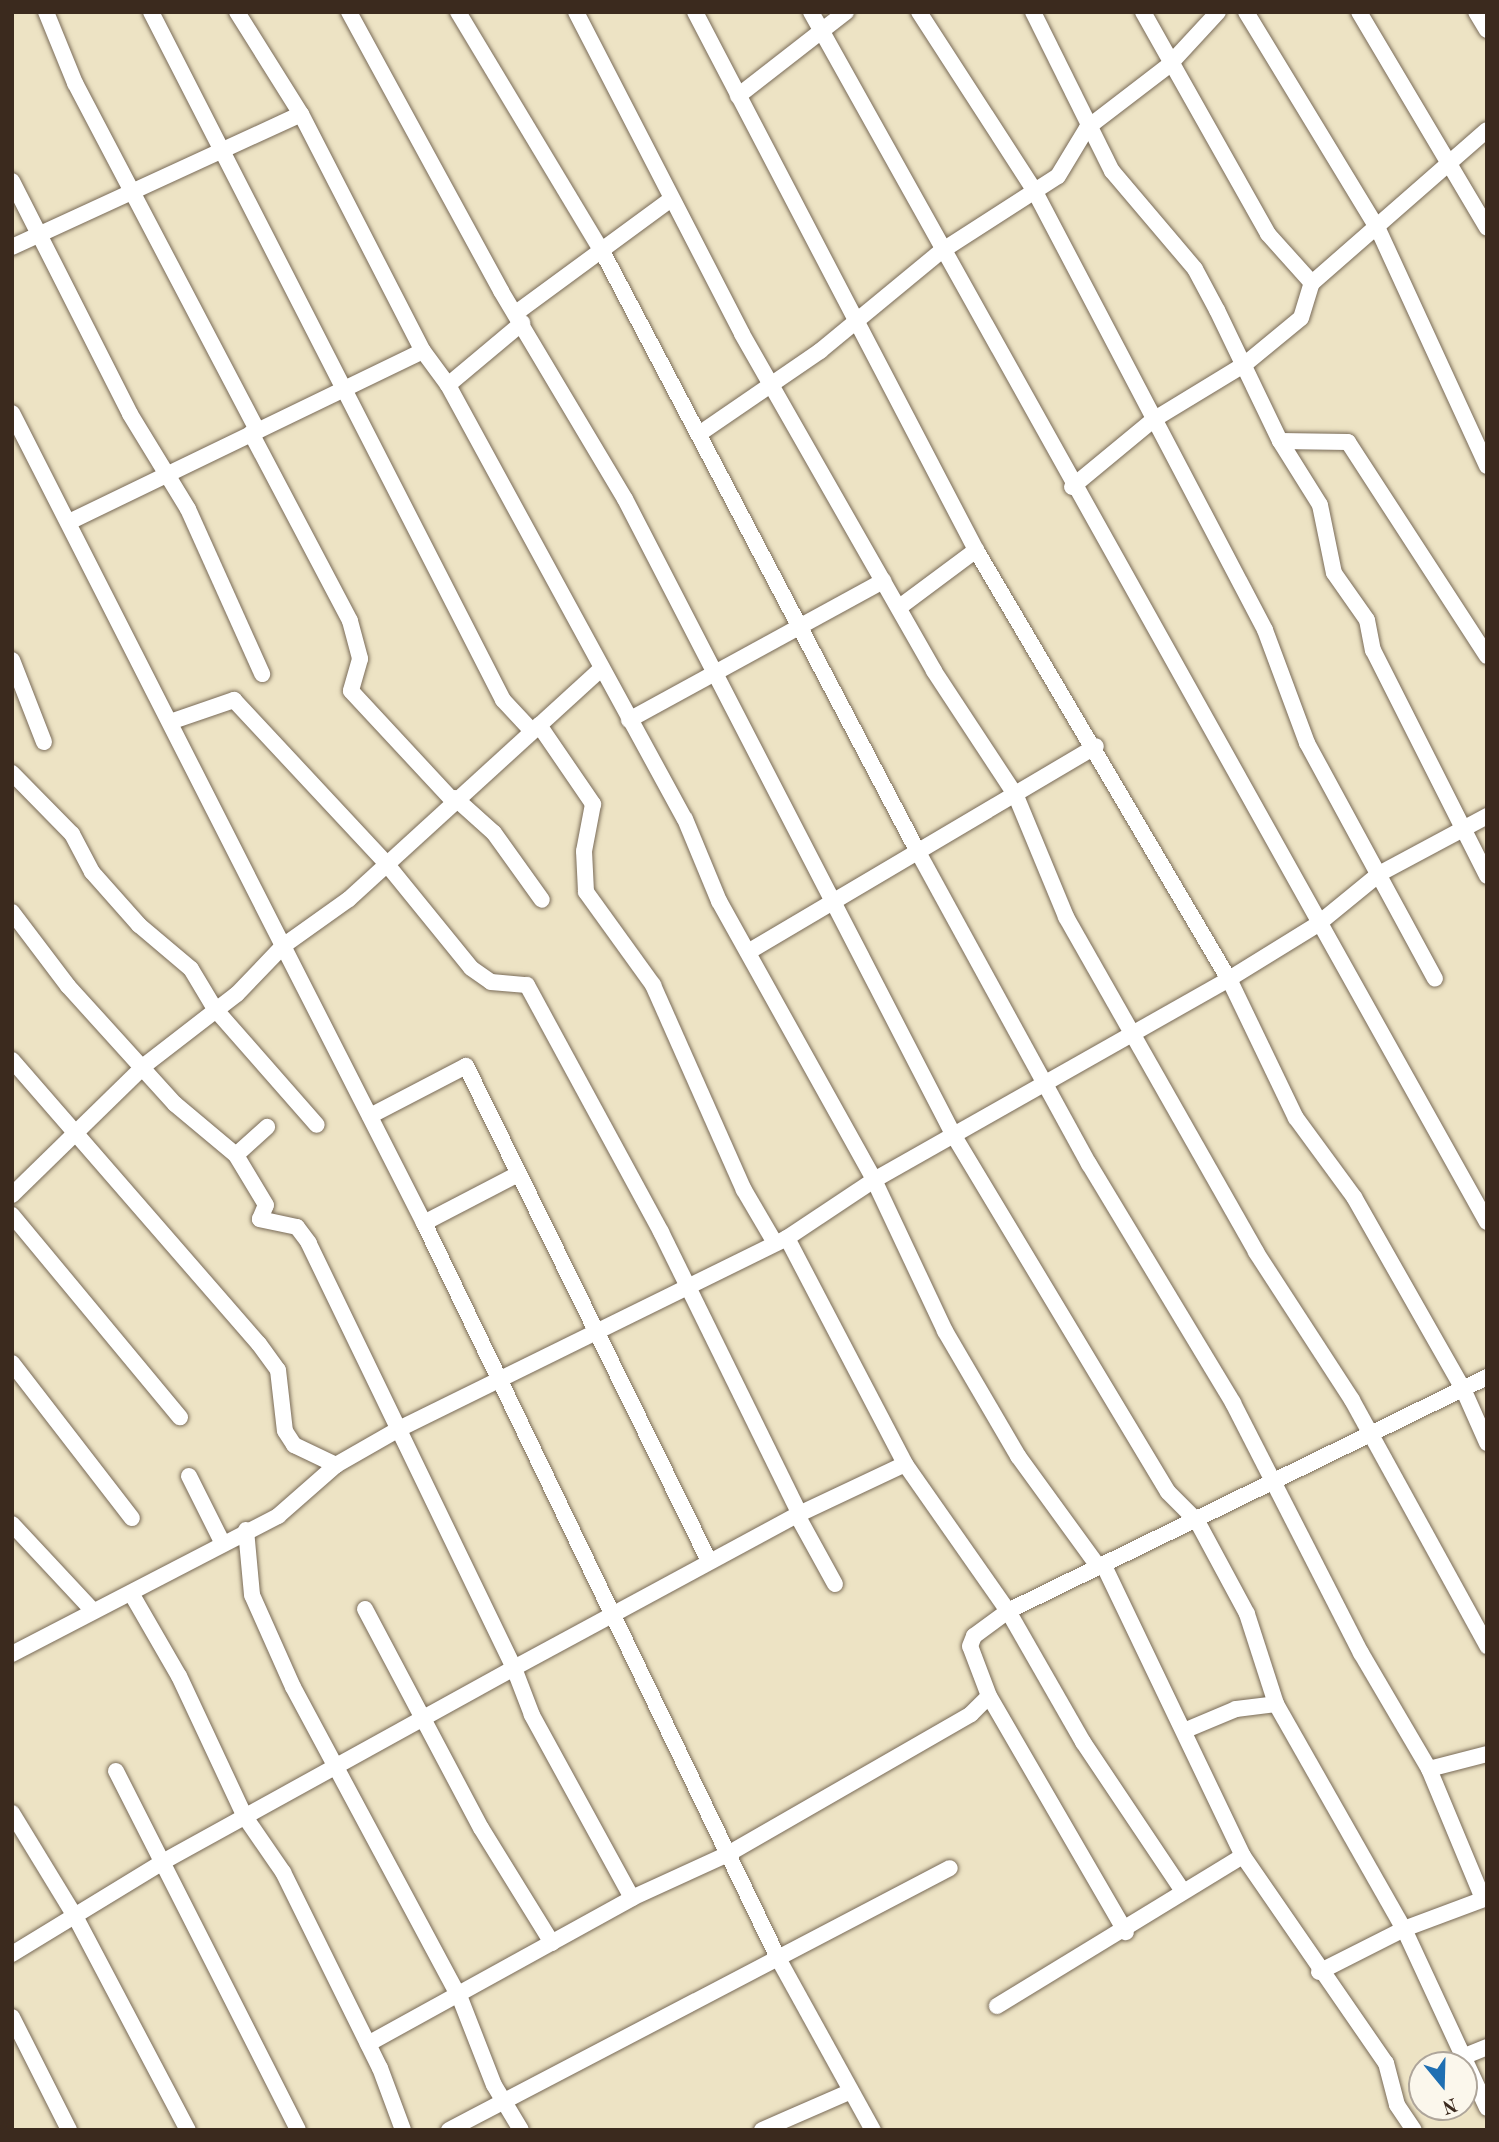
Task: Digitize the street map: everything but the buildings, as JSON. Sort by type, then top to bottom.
[{"type":"street","points":[[46,12],[75,83],[137,193],[350,621],[360,659],[351,691],[455,800],[494,833],[542,900]]},
{"type":"street","points":[[151,12],[227,152],[503,700],[536,728],[593,804],[584,851],[586,892],[653,985],[744,1190],[781,1240],[905,1464],[1008,1611],[1083,1742],[1182,1890]]},
{"type":"street","points":[[237,12],[301,114],[423,351],[448,385],[600,670],[685,819],[748,952],[874,1180],[995,1419],[1101,1567],[1186,1730],[1243,1856],[1319,1972],[1386,2063],[1397,2105],[1414,2130]]},
{"type":"street","points":[[349,12],[519,318],[625,499],[713,675],[833,900],[954,1136],[1168,1492],[1197,1521],[1247,1614],[1276,1704],[1404,1929],[1463,2051]]},
{"type":"street","points":[[458,12],[603,253],[918,852],[1045,1082],[1273,1478],[1361,1653],[1429,1769],[1485,1898],[1404,1929],[1319,1972]]},
{"type":"street","points":[[576,12],[671,200],[772,385],[883,581],[901,606],[934,671],[1016,796],[1066,917],[1249,1241],[1317,1339],[1487,1646]]},
{"type":"street","points":[[695,12],[854,323],[976,550],[1096,746],[1229,979],[1296,1118],[1354,1197],[1464,1391],[1487,1443]]},
{"type":"street","points":[[811,12],[940,252],[1487,1222]]},
{"type":"street","points":[[738,96],[819,29],[846,12]]},
{"type":"street","points":[[919,12],[1032,188],[1265,630],[1307,743],[1435,979]]},
{"type":"street","points":[[1033,12],[1087,128],[1123,186],[1195,269],[1245,364],[1280,441],[1320,505],[1334,573],[1367,620],[1373,650],[1461,818],[1461,832],[1487,876]]},
{"type":"street","points":[[1143,12],[1169,65],[1268,234],[1312,284]]},
{"type":"street","points":[[699,434],[772,385],[854,323],[940,252],[1032,188],[1069,166],[1087,128],[1169,65],[1218,12]]},
{"type":"street","points":[[1246,12],[1378,229],[1487,466]]},
{"type":"street","points":[[1359,12],[1487,228]]},
{"type":"street","points":[[1476,12],[1487,30]]},
{"type":"street","points":[[12,247],[227,152],[301,114]]},
{"type":"street","points":[[1072,487],[1153,420],[1245,364],[1301,318],[1312,284],[1378,229],[1448,162],[1487,130]]},
{"type":"street","points":[[12,181],[166,474],[262,674]]},
{"type":"street","points":[[448,385],[519,318],[671,200]]},
{"type":"street","points":[[69,522],[255,432],[347,392],[423,351]]},
{"type":"street","points":[[12,412],[424,1223],[779,1959],[849,2092],[873,2130]]},
{"type":"street","points":[[1280,441],[1348,442],[1487,656]]},
{"type":"street","points":[[901,606],[976,550]]},
{"type":"street","points":[[629,720],[883,581]]},
{"type":"street","points":[[12,660],[44,743]]},
{"type":"street","points":[[12,1195],[145,1065],[215,1009],[283,946],[349,899],[385,862],[600,670]]},
{"type":"street","points":[[170,722],[233,700],[385,862],[471,968],[491,982],[527,985],[539,1002],[687,1287],[798,1515],[835,1584]]},
{"type":"street","points":[[748,952],[833,900],[1016,796],[1096,746]]},
{"type":"street","points":[[12,773],[72,834],[92,872],[139,925],[191,969],[215,1009],[317,1125]]},
{"type":"street","points":[[12,1654],[131,1592],[221,1540],[278,1516],[336,1465],[397,1430],[594,1335],[781,1240],[874,1180],[1131,1031],[1229,979],[1318,924],[1378,874],[1487,816]]},
{"type":"street","points":[[12,912],[68,986],[145,1065],[175,1104],[236,1156],[265,1205],[260,1219],[297,1227],[309,1243],[514,1668],[531,1715],[632,1898]]},
{"type":"street","points":[[12,1060],[278,1370],[285,1431],[294,1445],[336,1465]]},
{"type":"street","points":[[370,1116],[466,1066],[594,1335],[709,1561]]},
{"type":"street","points":[[236,1156],[267,1127]]},
{"type":"street","points":[[424,1223],[518,1174]]},
{"type":"street","points":[[12,1215],[180,1417]]},
{"type":"street","points":[[12,1363],[132,1518]]},
{"type":"street","points":[[1126,1932],[989,1696],[970,1646],[974,1636],[1008,1611],[1197,1521],[1273,1478],[1368,1430],[1464,1391],[1487,1377]]},
{"type":"street","points":[[12,1954],[161,1863],[333,1765],[613,1617],[709,1561],[905,1464]]},
{"type":"street","points":[[189,1476],[221,1540]]},
{"type":"street","points":[[12,1524],[93,1611]]},
{"type":"street","points":[[246,1530],[252,1595],[333,1765],[460,1998],[521,2130]]},
{"type":"street","points":[[131,1592],[179,1676],[245,1817],[283,1872],[368,2043],[403,2130]]},
{"type":"street","points":[[365,1609],[481,1828],[552,1942]]},
{"type":"street","points":[[368,2043],[460,1998],[552,1942],[632,1898],[728,1854],[950,1728],[989,1696]]},
{"type":"street","points":[[1186,1730],[1236,1709],[1276,1704]]},
{"type":"street","points":[[1429,1769],[1487,1754]]},
{"type":"street","points":[[116,1771],[298,2130]]},
{"type":"street","points":[[12,1813],[76,1917],[188,2130]]},
{"type":"street","points":[[997,2006],[1126,1932],[1182,1890],[1243,1856]]},
{"type":"street","points":[[449,2130],[950,1868]]},
{"type":"street","points":[[12,2017],[69,2130]]},
{"type":"street","points":[[1478,2087],[1487,2108]]},
{"type":"street","points":[[761,2130],[849,2092]]}]
